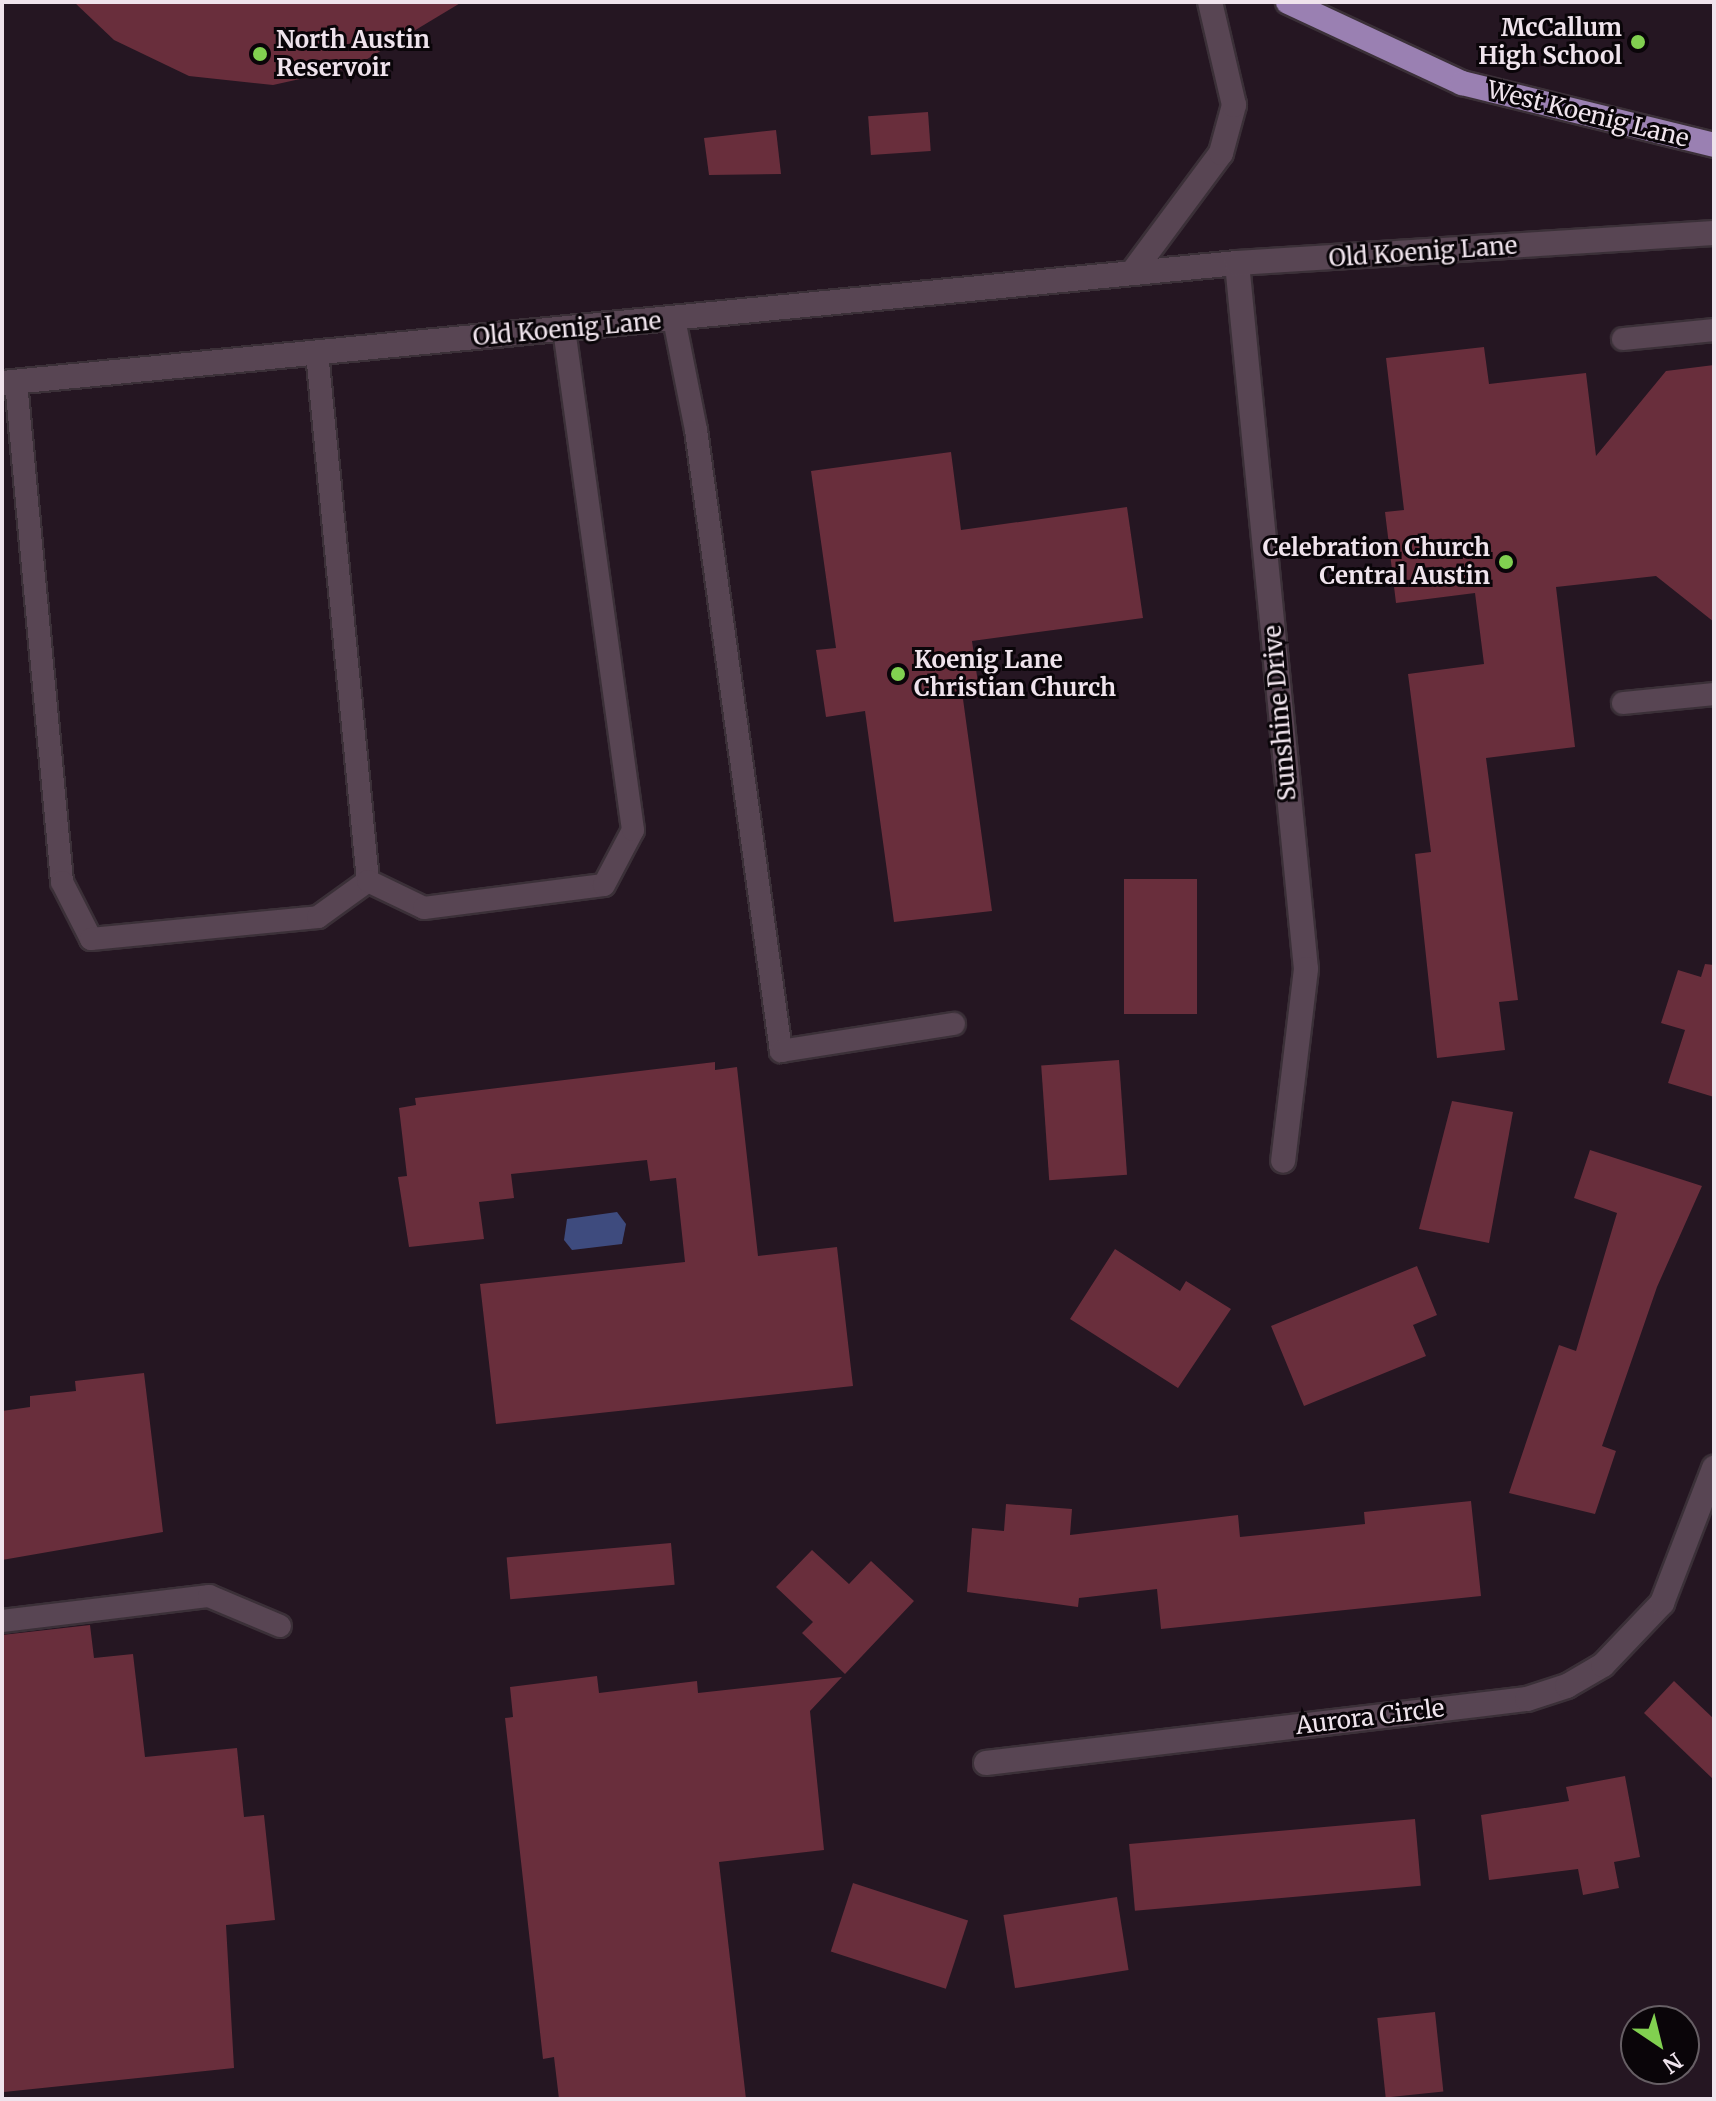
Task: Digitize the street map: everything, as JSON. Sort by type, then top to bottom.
[{"type":"main road","name":"West Koenig Lane","points":[[1288,2],[1462,83],[1714,145]]},
{"type":"street","points":[[1132,273],[1221,153],[1234,105],[1210,2]]},
{"type":"street","name":"Old Koenig Lane","points":[[9,383],[1237,263],[1714,233]]},
{"type":"street","name":"Sunshine Drive","points":[[1237,263],[1306,969],[1283,1161]]},
{"type":"street","name":"Aurora Circle","points":[[986,1763],[1527,1699],[1578,1680],[1637,1636],[1662,1603],[1686,1550],[1714,1468]]},
{"type":"lane","points":[[674,319],[696,430],[781,1051],[954,1024]]},
{"type":"lane","points":[[368,881],[424,908],[604,885],[633,830],[564,329]]},
{"type":"lane","points":[[1623,339],[1714,330]]},
{"type":"lane","points":[[317,352],[368,881]]},
{"type":"lane","points":[[9,383],[62,882],[91,939],[318,917],[368,881]]},
{"type":"lane","points":[[1623,703],[1714,694]]},
{"type":"lane","points":[[2,1621],[209,1596],[280,1626]]},
{"type":"water","points":[[617,1212],[626,1224],[622,1244],[572,1250],[564,1240],[567,1219]]},
{"type":"building","name":"North Austin Reservoir","points":[[74,2],[462,2],[354,67],[273,85],[189,76],[114,40]]},
{"type":"building","points":[[928,112],[931,151],[871,155],[868,116]]},
{"type":"building","points":[[776,130],[781,174],[709,175],[704,138]]},
{"type":"building","name":"Celebration Church Central Austin","points":[[1484,347],[1489,384],[1586,373],[1596,456],[1666,371],[1714,365],[1714,622],[1656,576],[1556,587],[1575,747],[1486,758],[1518,1000],[1499,1002],[1505,1050],[1437,1058],[1415,854],[1431,852],[1408,674],[1484,664],[1475,593],[1396,603],[1385,512],[1404,510],[1386,358]]},
{"type":"building","name":"Koenig Lane Christian Church","points":[[951,452],[961,530],[1127,507],[1143,618],[972,641],[980,697],[963,699],[992,911],[894,922],[865,711],[826,717],[816,650],[836,648],[811,471]]},
{"type":"building","points":[[1124,879],[1197,879],[1197,1014],[1124,1014]]},
{"type":"building","points":[[1705,964],[1714,965],[1714,1097],[1668,1083],[1685,1030],[1661,1023],[1678,970],[1701,977]]},
{"type":"building","points":[[1119,1060],[1127,1175],[1049,1180],[1041,1065]]},
{"type":"building","points":[[715,1062],[715,1070],[737,1067],[758,1256],[837,1247],[853,1386],[496,1424],[480,1284],[685,1262],[676,1178],[650,1181],[647,1160],[511,1174],[514,1198],[479,1202],[484,1239],[409,1247],[398,1177],[407,1176],[399,1108],[416,1105],[415,1098]]},
{"type":"building","points":[[1452,1101],[1513,1112],[1489,1243],[1419,1229]]},
{"type":"building","points":[[1590,1150],[1702,1186],[1657,1287],[1602,1446],[1616,1451],[1595,1514],[1509,1493],[1559,1345],[1576,1351],[1617,1213],[1574,1198]]},
{"type":"building","points":[[1115,1249],[1180,1291],[1186,1281],[1231,1309],[1178,1388],[1070,1319]]},
{"type":"building","points":[[1417,1266],[1437,1315],[1413,1325],[1426,1356],[1304,1406],[1271,1326]]},
{"type":"building","points":[[144,1373],[163,1532],[2,1560],[2,1411],[30,1407],[30,1396],[76,1391],[75,1381]]},
{"type":"building","points":[[1471,1501],[1481,1596],[1161,1629],[1157,1589],[1079,1598],[1078,1607],[967,1592],[972,1528],[1004,1531],[1006,1504],[1072,1509],[1070,1535],[1238,1515],[1240,1537],[1365,1524],[1364,1512]]},
{"type":"building","points":[[671,1543],[675,1585],[510,1599],[507,1557]]},
{"type":"building","points":[[812,1550],[849,1584],[871,1561],[914,1601],[845,1674],[802,1633],[813,1622],[776,1587]]},
{"type":"building","points":[[90,1625],[94,1658],[133,1654],[145,1757],[237,1748],[244,1817],[264,1815],[275,1920],[226,1925],[234,2068],[4,2092],[2,1635]]},
{"type":"building","points":[[597,1676],[599,1693],[697,1681],[698,1693],[842,1677],[810,1711],[824,1850],[719,1862],[746,2099],[559,2099],[554,2057],[543,2059],[505,1718],[513,1717],[510,1687]]},
{"type":"building","points":[[1674,1681],[1714,1719],[1714,1780],[1644,1713]]},
{"type":"building","points":[[1625,1776],[1640,1857],[1614,1862],[1619,1888],[1583,1895],[1578,1869],[1489,1880],[1481,1815],[1569,1801],[1566,1787]]},
{"type":"building","points":[[1415,1819],[1421,1886],[1135,1911],[1129,1844]]},
{"type":"building","points":[[853,1883],[968,1920],[946,1989],[831,1951]]},
{"type":"building","points":[[1117,1897],[1129,1970],[1015,1988],[1003,1915]]},
{"type":"building","points":[[1435,2012],[1443,2092],[1386,2098],[1377,2018]]},
{"type":"place","name":"McCallum High School","points":[[1638,42]]},
{"type":"place","name":"North Austin Reservoir","points":[[260,54]]},
{"type":"place","name":"Celebration Church Central Austin","points":[[1506,562]]},
{"type":"place","name":"Koenig Lane Christian Church","points":[[898,674]]}]
